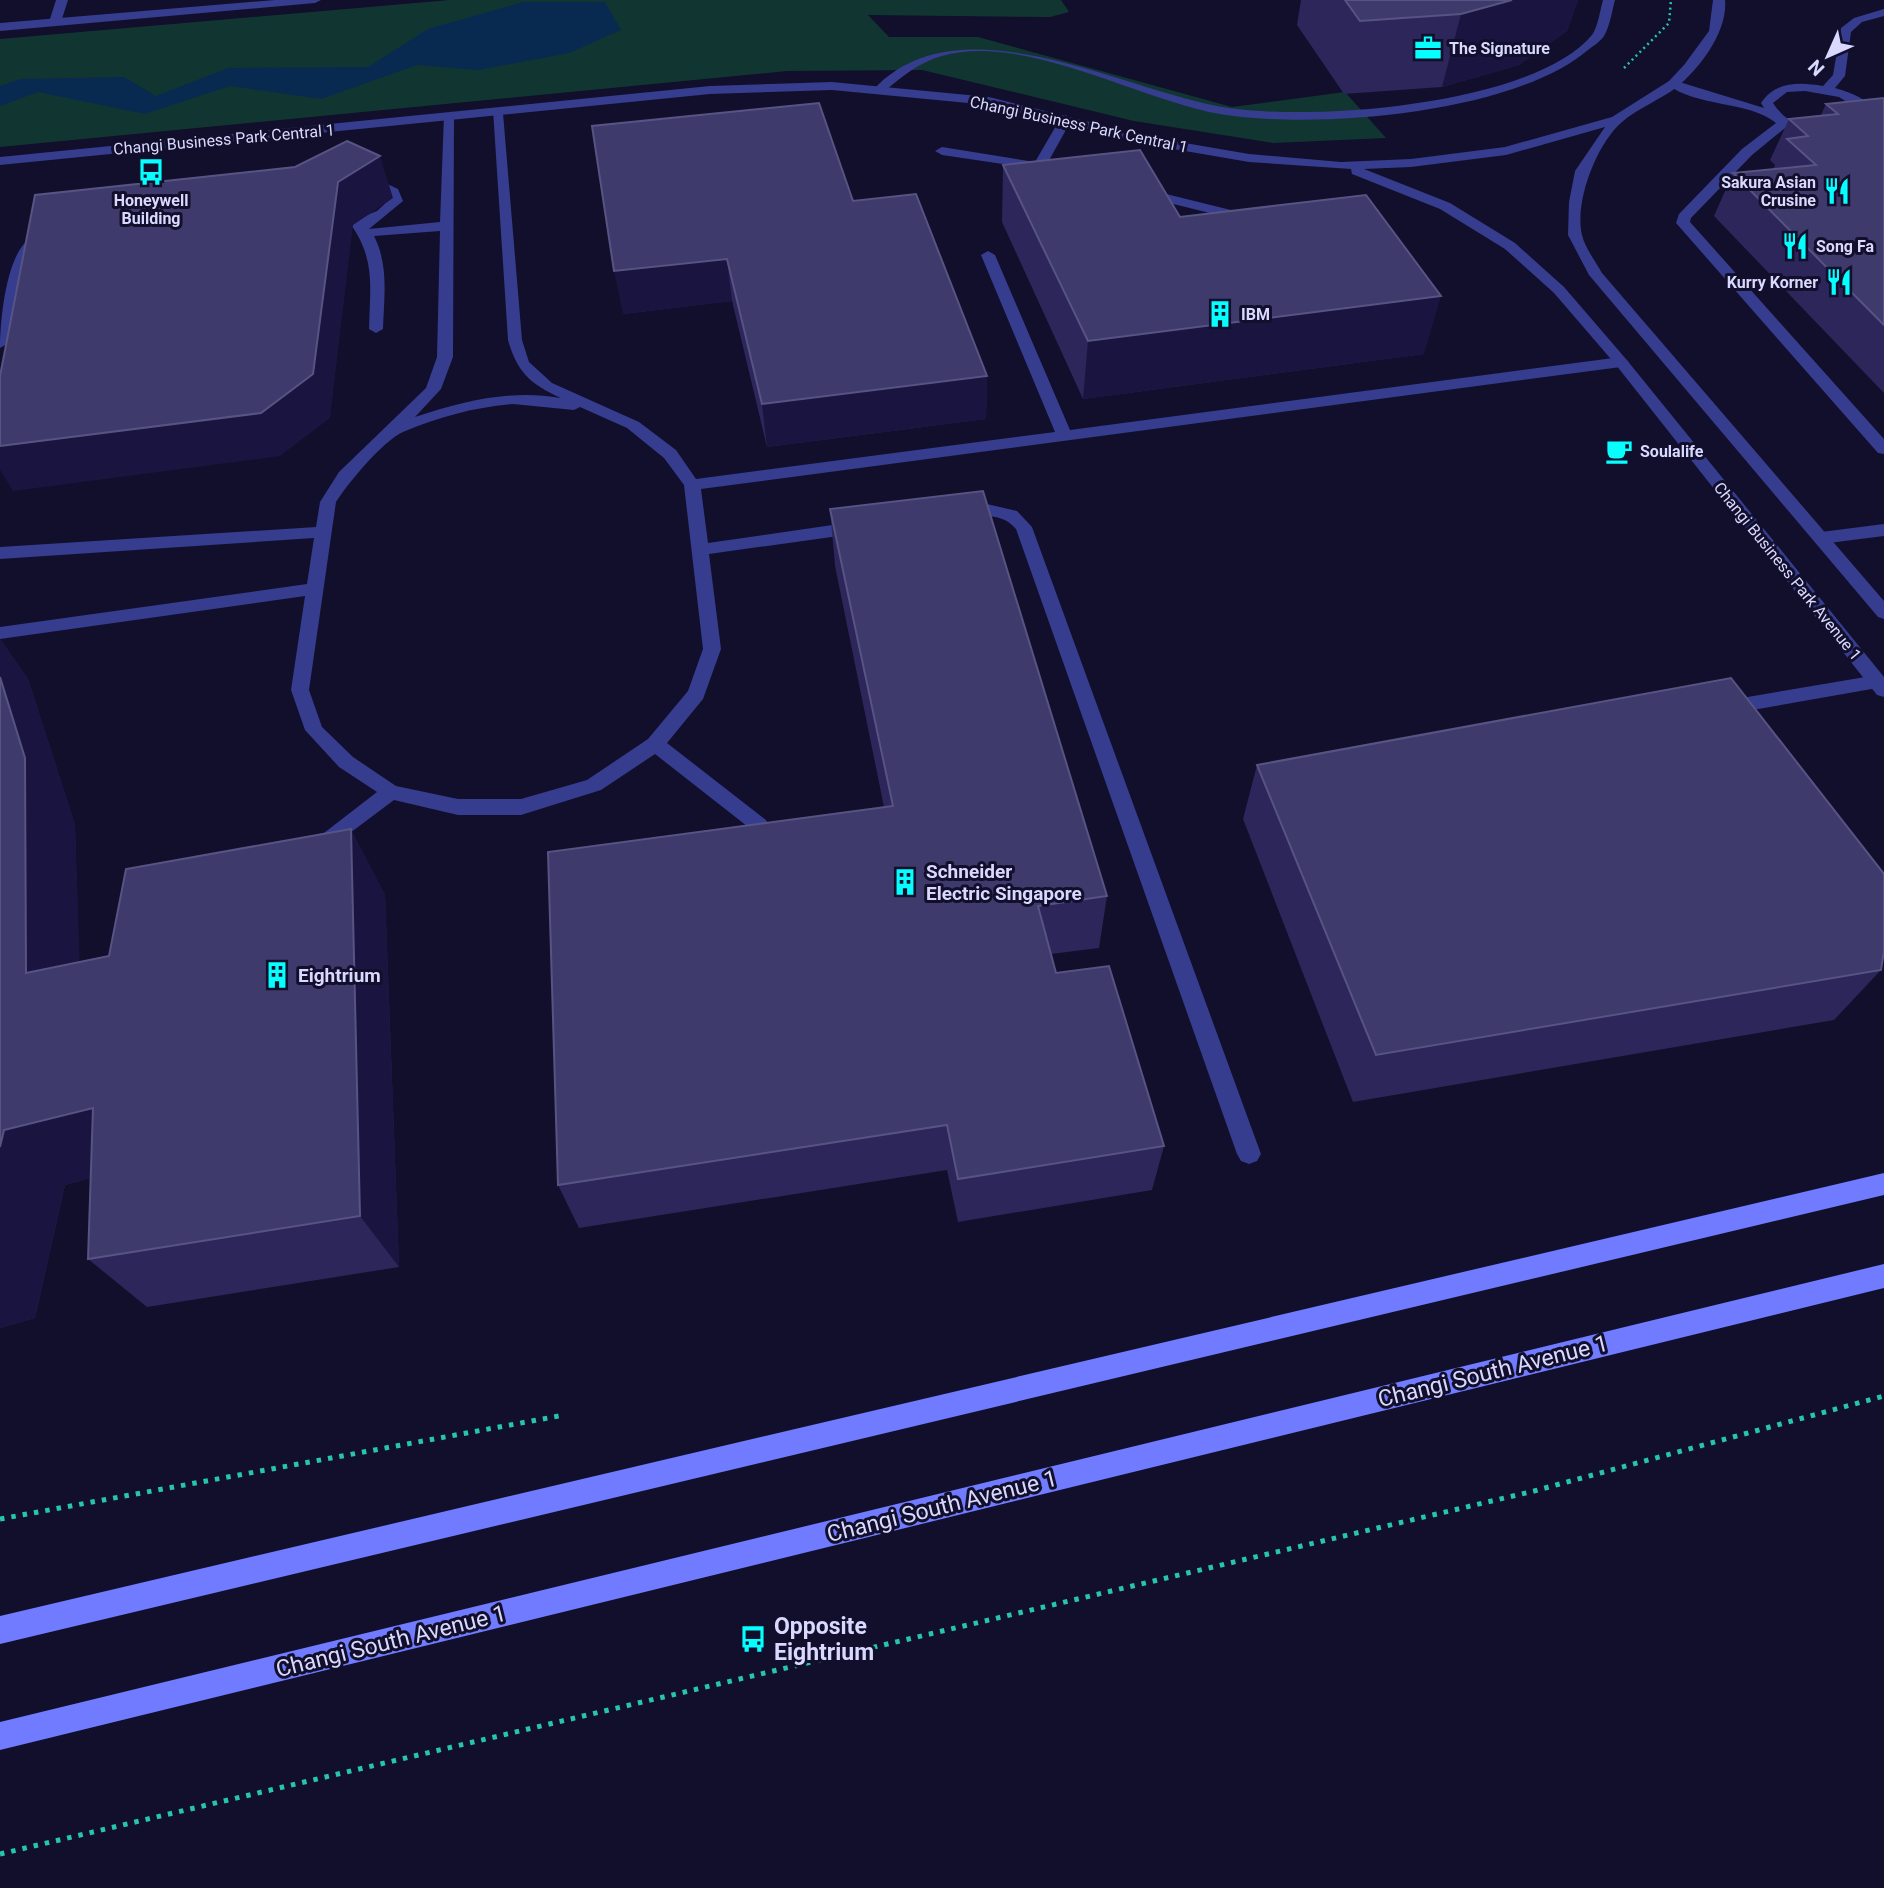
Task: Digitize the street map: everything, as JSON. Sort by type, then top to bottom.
[{"type":"street","points":[[55,22],[62,0]]},
{"type":"street","points":[[0,27],[315,0]]},
{"type":"street","points":[[880,89],[899,70],[922,57],[951,49],[981,48],[1027,55],[1215,109],[1252,116],[1320,116],[1405,108],[1488,93],[1545,75],[1578,56],[1596,37],[1609,9],[1609,0]]},
{"type":"street","name":"Changi Business Park Central 1","points":[[0,161],[765,86],[880,89],[989,101],[1150,141],[1249,158],[1341,166],[1411,163],[1506,150],[1616,120],[1673,84],[1715,31],[1719,0]]},
{"type":"street","points":[[1827,89],[1839,76],[1844,31],[1858,20],[1884,12]]},
{"type":"street","points":[[1673,84],[1727,103],[1771,113],[1784,123],[1826,136],[1866,133],[1875,125],[1875,115],[1865,104],[1827,89],[1805,87],[1772,94],[1767,103],[1771,113]]},
{"type":"street","points":[[448,118],[444,356],[433,389],[396,430],[345,476],[328,502],[321,533],[300,690],[314,730],[345,762],[391,792],[458,807],[521,807],[594,785],[655,744],[696,694],[712,649],[692,485],[670,454],[633,425],[547,386],[522,364],[515,340],[497,113]]},
{"type":"street","points":[[1040,166],[1066,119]]},
{"type":"street","points":[[1616,120],[1582,171],[1575,236],[1596,275],[1884,613]]},
{"type":"street","points":[[1784,123],[1747,152],[1684,217],[1683,223],[1884,449]]},
{"type":"street","points":[[942,151],[1066,172]]},
{"type":"street","name":"Changi Business Park Avenue 1","points":[[1341,166],[1445,206],[1510,246],[1559,290],[1621,362],[1880,686]]},
{"type":"street","points":[[350,177],[363,177],[384,185],[393,192],[396,201],[361,227]]},
{"type":"street","points":[[1133,189],[1266,223]]},
{"type":"street","points":[[361,227],[446,226]]},
{"type":"street","points":[[361,227],[377,260],[376,328]]},
{"type":"street","points":[[0,344],[26,248],[44,236]]},
{"type":"street","points":[[988,255],[1065,436]]},
{"type":"street","points":[[692,485],[1621,362]]},
{"type":"street","points":[[396,430],[444,412],[485,403],[529,399],[596,409]]},
{"type":"street","points":[[939,515],[996,509],[1016,516],[1024,527],[1249,1154]]},
{"type":"street","points":[[700,550],[874,525]]},
{"type":"street","points":[[1821,538],[1884,530]]},
{"type":"street","points":[[0,553],[321,533]]},
{"type":"street","points":[[0,633],[313,589]]},
{"type":"street","points":[[1700,712],[1880,686]]},
{"type":"street","points":[[1727,707],[1744,729]]},
{"type":"street","points":[[655,744],[759,825]]},
{"type":"street","points":[[305,859],[391,792]]},
{"type":"street","points":[[0,1630],[1884,1184]]},
{"type":"street","name":"Changi South Avenue 1","points":[[0,1736],[1884,1276]]},
{"type":"path","points":[[0,1854],[1534,1491],[1884,1396]]},
{"type":"path","points":[[0,1519],[559,1416]]},
{"type":"green space","points":[[450,0],[1061,0],[1069,12],[1050,17],[868,15],[889,37],[978,37],[1232,107],[1345,92],[1386,138],[1273,143],[1134,121],[922,70],[787,71],[0,147],[0,39]]},
{"type":"water","points":[[523,2],[605,2],[621,30],[569,53],[478,70],[417,65],[321,99],[230,86],[145,114],[38,92],[0,106],[0,86],[20,79],[124,77],[156,96],[228,68],[368,67],[428,29]]},
{"type":"building","points":[[1345,0],[1512,0],[1461,14],[1360,21]]},
{"type":"building","points":[[1884,98],[1884,325],[1733,173],[1816,165],[1787,139],[1808,136],[1789,119],[1838,114],[1826,104]]},
{"type":"building","points":[[819,103],[853,201],[916,194],[987,376],[762,404],[727,259],[614,271],[592,126]]},
{"type":"building","points":[[347,141],[380,156],[338,182],[313,374],[261,413],[0,446],[0,376],[35,195],[295,167]]},
{"type":"building","points":[[1140,150],[1180,217],[1366,195],[1441,296],[1088,341],[1003,165]]},
{"type":"building","name":"Schneider Electric Singapore","points":[[983,491],[1107,896],[1038,906],[1056,973],[1109,966],[1164,1146],[958,1179],[947,1125],[558,1185],[548,852],[893,806],[830,509]]},
{"type":"building","name":"Eightrium","points":[[0,677],[25,758],[26,973],[109,956],[126,869],[351,829],[360,1216],[88,1259],[93,1108],[4,1130],[0,1147]]},
{"type":"building","points":[[1731,678],[1884,874],[1884,951],[1881,970],[1376,1055],[1257,765]]},
{"type":"place","name":"The Signature","points":[[1428,48]]},
{"type":"place","name":"Honeywell Building","points":[[151,172]]},
{"type":"place","name":"Sakura Asian Crusine","points":[[1837,191]]},
{"type":"place","name":"Song Fa","points":[[1795,246]]},
{"type":"place","name":"Kurry Korner","points":[[1839,282]]},
{"type":"place","name":"IBM","points":[[1220,314]]},
{"type":"place","name":"Soulalife","points":[[1619,451]]},
{"type":"place","name":"Schneider Electric Singapore","points":[[905,882]]},
{"type":"place","name":"Eightrium","points":[[277,975]]},
{"type":"place","name":"Opposite Eightrium","points":[[753,1639]]}]
